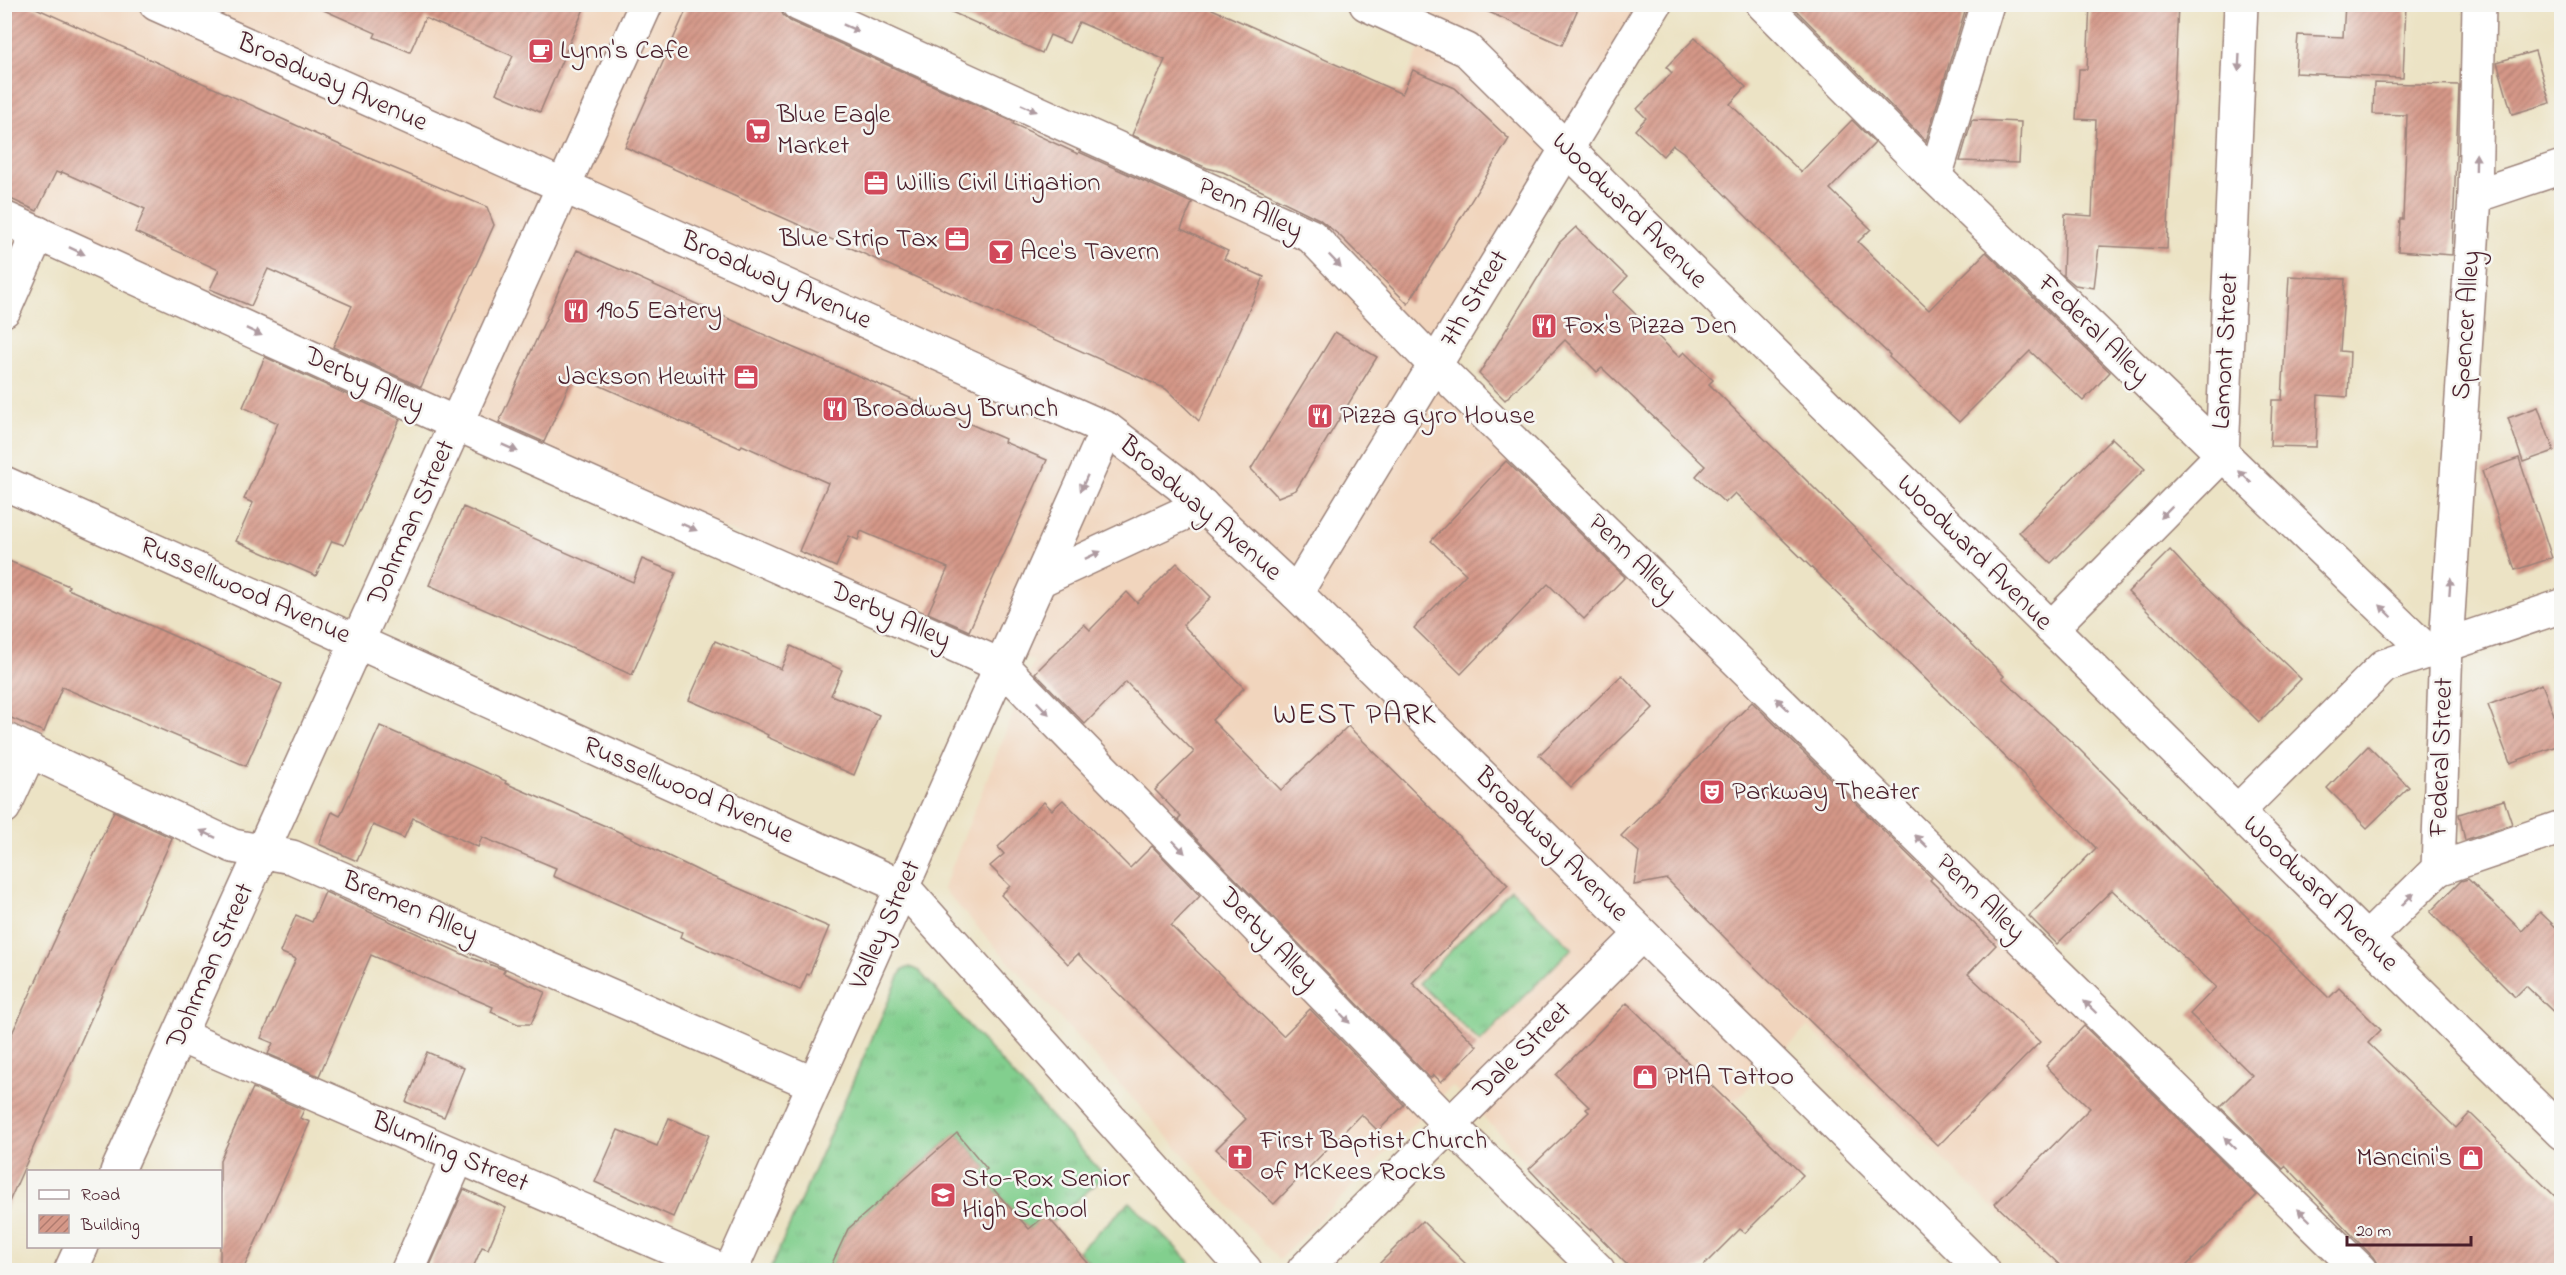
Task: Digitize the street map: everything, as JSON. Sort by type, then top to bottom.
[{"type":"street","name":"Broadway Avenue","points":[[156,4],[1107,429],[1180,485],[1296,593],[1983,1270]]},
{"type":"street","name":"Dohrman Street","points":[[118,1170],[646,4]]},
{"type":"street","name":"Penn Alley","points":[[798,4],[1311,236],[1435,365],[2360,1270]]},
{"type":"street","name":"Woodward Avenue","points":[[1366,4],[1467,50],[2562,1133]]},
{"type":"street","name":"7th Street","points":[[1296,593],[1655,4]]},
{"type":"street","name":"Federal Alley","points":[[1762,4],[1935,177],[2222,455],[2437,649]]},
{"type":"street","points":[[1935,177],[1988,4]]},
{"type":"street","name":"Lamont Street","points":[[2051,628],[2222,455],[2241,4]]},
{"type":"street","name":"Spencer Alley","points":[[2437,649],[2475,196],[2479,4]]},
{"type":"street","points":[[2475,196],[2562,167]]},
{"type":"street","name":"Derby Alley","points":[[4,218],[457,424],[1002,666],[1449,1124],[1598,1270]]},
{"type":"street","points":[[4,310],[38,233]]},
{"type":"street","name":"Valley Street","points":[[731,1270],[1107,429]]},
{"type":"street","name":"Russellwood Avenue","points":[[4,483],[903,887],[1245,1270]]},
{"type":"street","points":[[1040,580],[1202,505]]},
{"type":"street","points":[[2237,812],[2384,666],[2562,606]]},
{"type":"street","name":"Federal Street","points":[[2437,649],[2438,869]]},
{"type":"street","points":[[4,807],[17,745]]},
{"type":"street","name":"Bremen Alley","points":[[17,745],[232,846],[292,857],[814,1084]]},
{"type":"street","name":"Federal Street","points":[[2366,940],[2438,869],[2562,827]]},
{"type":"street","name":"Dale Street","points":[[1304,1270],[1641,935]]},
{"type":"street","name":"Blumling Street","points":[[180,1036],[721,1270]]},
{"type":"street","points":[[408,1270],[458,1157]]},
{"type":"street","points":[[71,1270],[81,1248]]},
{"type":"shaded area","points":[[5,5],[760,5],[1027,125],[1289,226],[1332,134],[1373,152],[1427,32],[1366,5],[1655,5],[1435,365],[2272,1184],[2185,1270],[2056,1270],[1808,1026],[1746,1090],[1590,1234],[1498,1132],[1452,1086],[1279,1260],[943,889],[1034,661],[965,635],[5,208]]},
{"type":"green space","points":[[1511,889],[1572,948],[1480,1042],[1419,983]]},
{"type":"green space","points":[[910,967],[919,971],[1105,1176],[1052,1222],[1029,1229],[980,1174],[987,1168],[957,1133],[848,1229],[829,1270],[770,1270],[902,970]]},
{"type":"green space","points":[[1130,1202],[1189,1261],[1193,1270],[1078,1270],[1089,1262],[1078,1251]]},
{"type":"building","points":[[4,4],[27,4],[369,158],[487,207],[494,225],[421,387],[333,347],[352,306],[268,269],[251,306],[210,289],[219,270],[135,232],[145,209],[62,172],[61,174],[56,172],[37,211],[4,196]]},
{"type":"building","points":[[310,4],[586,4],[540,112],[496,93],[513,56],[425,18],[410,52],[374,37],[376,33]]},
{"type":"building","points":[[689,4],[773,4],[780,8],[783,15],[790,21],[1014,122],[1013,124],[1078,154],[1079,152],[1192,203],[1181,229],[1228,251],[1224,259],[1264,277],[1199,421],[1166,389],[625,147]]},
{"type":"building","points":[[934,4],[1201,4],[1402,94],[1413,70],[1455,88],[1509,139],[1408,304],[1339,235],[1319,219],[1223,172],[1207,168],[1132,135],[1165,60],[1079,22],[1069,43],[1050,35],[1042,53]]},
{"type":"building","points":[[1471,4],[1580,4],[1562,45]]},
{"type":"building","points":[[1790,4],[1967,4],[1926,141]]},
{"type":"building","points":[[2090,4],[2178,4],[2167,249],[2099,246],[2094,288],[2075,285],[2063,275],[2065,214],[2092,216],[2096,120],[2076,119],[2079,69],[2087,69]]},
{"type":"building","points":[[2345,4],[2406,4],[2403,78],[2295,73],[2298,35],[2343,37]]},
{"type":"building","points":[[1695,38],[1746,87],[1730,104],[1801,172],[1852,120],[1875,143],[1830,189],[1871,229],[1858,242],[1929,310],[1986,252],[2110,372],[2083,401],[2030,351],[1959,422],[1787,258],[1683,152],[1673,145],[1663,156],[1635,130],[1646,118],[1637,109],[1672,73],[1666,67]]},
{"type":"building","points":[[2535,51],[2550,103],[2512,114],[2497,62]]},
{"type":"building","points":[[2374,83],[2459,85],[2452,255],[2398,251],[2400,219],[2403,219],[2407,115],[2373,114]]},
{"type":"building","points":[[1972,120],[2021,122],[2019,163],[1960,161]]},
{"type":"building","points":[[1576,227],[1627,277],[1613,292],[1679,357],[1684,352],[1713,380],[1709,384],[2004,676],[2002,678],[2077,747],[2329,998],[2339,988],[2381,1030],[2368,1043],[2456,1128],[2470,1113],[2562,1203],[2562,1270],[2381,1270],[2373,1257],[2286,1166],[2283,1169],[2220,1107],[2252,1075],[2190,1014],[2216,987],[2112,890],[2057,944],[2029,916],[2096,848],[2023,774],[1735,493],[1725,503],[1696,476],[1705,466],[1602,368],[1597,372],[1565,340],[1505,400],[1479,374],[1559,243]]},
{"type":"building","points":[[577,250],[787,345],[1005,439],[1004,442],[1047,460],[969,631],[928,613],[948,568],[861,531],[858,540],[849,536],[836,567],[799,551],[828,483],[742,445],[740,448],[574,374],[544,442],[499,422]]},
{"type":"building","points":[[2289,276],[2345,279],[2340,351],[2350,352],[2348,397],[2318,395],[2316,447],[2270,446],[2272,400],[2282,400]]},
{"type":"building","points":[[1335,332],[1377,357],[1296,490],[1278,497],[1251,469]]},
{"type":"building","points":[[265,357],[400,419],[344,545],[332,541],[316,576],[236,541],[253,503],[244,499],[278,423],[243,407]]},
{"type":"building","points":[[2538,407],[2554,451],[2523,462],[2508,418]]},
{"type":"building","points":[[2112,438],[2145,469],[2051,563],[2019,532]]},
{"type":"building","points":[[2519,458],[2552,558],[2515,570],[2482,471]]},
{"type":"building","points":[[1506,461],[1625,577],[1584,619],[1548,584],[1461,674],[1414,628],[1466,574],[1431,541]]},
{"type":"building","points":[[463,507],[633,582],[642,559],[676,573],[632,675],[429,585]]},
{"type":"building","points":[[2170,550],[2301,679],[2259,722],[2128,592]]},
{"type":"building","points":[[4,559],[69,586],[68,589],[282,684],[246,766],[62,687],[44,732],[4,715]]},
{"type":"building","points":[[1177,563],[1211,597],[1183,625],[1244,688],[1212,720],[1281,790],[1348,726],[1508,885],[1412,983],[1477,1046],[1441,1082],[1434,1075],[1430,1078],[1178,820],[1181,817],[1155,790],[1194,752],[1126,682],[1085,724],[1035,673],[1084,624],[1090,630],[1127,592],[1137,603]]},
{"type":"building","points":[[715,641],[781,669],[791,646],[842,670],[831,695],[879,715],[854,775],[689,700]]},
{"type":"building","points":[[1622,675],[1653,708],[1571,787],[1539,755]]},
{"type":"building","points":[[2542,684],[2562,735],[2562,744],[2510,763],[2488,705]]},
{"type":"building","points":[[1752,702],[1932,878],[1930,880],[1996,945],[1968,974],[2040,1042],[1938,1146],[1667,879],[1634,885],[1639,852],[1621,836]]},
{"type":"building","points":[[380,726],[617,831],[701,872],[829,927],[809,975],[807,974],[800,990],[680,937],[682,932],[553,876],[556,868],[482,837],[478,847],[413,818],[404,838],[373,825],[357,861],[319,844],[332,812],[340,816]]},
{"type":"building","points":[[2368,746],[2409,787],[2367,828],[2327,788]]},
{"type":"building","points":[[1063,800],[1130,868],[1152,846],[1200,896],[1171,926],[1283,1036],[1310,1009],[1404,1105],[1378,1131],[1361,1114],[1274,1204],[1216,1149],[1246,1119],[1078,954],[1068,964],[1001,895],[1010,886],[990,866],[1004,854],[998,847],[1044,802],[1052,810]]},
{"type":"building","points":[[2504,800],[2512,824],[2465,840],[2459,814]]},
{"type":"building","points":[[114,811],[172,838],[4,1213],[4,1051]]},
{"type":"building","points":[[2468,879],[2522,931],[2540,912],[2562,933],[2562,1020],[2526,986],[2515,997],[2430,912],[2461,881]]},
{"type":"building","points":[[325,892],[469,957],[505,970],[503,973],[545,992],[531,1024],[518,1024],[491,1012],[493,1007],[371,955],[319,1076],[268,1054],[273,1043],[261,1038],[296,959],[280,952],[296,915],[312,922]]},
{"type":"building","points":[[1627,1003],[1803,1175],[1745,1233],[1740,1229],[1699,1270],[1632,1270],[1591,1228],[1590,1230],[1562,1204],[1529,1169],[1589,1112],[1586,1109],[1589,1107],[1556,1075]]},
{"type":"building","points":[[2084,1026],[2257,1195],[2182,1270],[2065,1270],[1995,1204],[2090,1108],[2046,1066]]},
{"type":"building","points":[[427,1052],[464,1068],[444,1117],[406,1102]]},
{"type":"building","points":[[253,1088],[304,1110],[300,1118],[310,1122],[243,1270],[220,1270],[222,1170],[220,1170],[220,1160]]},
{"type":"building","points":[[669,1118],[709,1135],[673,1217],[595,1182],[618,1130],[657,1146]]},
{"type":"building","name":"Sto-Rox Senior High School","points":[[957,1133],[987,1169],[980,1174],[1029,1229],[1046,1215],[1094,1270],[829,1270],[848,1229]]},
{"type":"building","points":[[464,1189],[506,1208],[488,1249],[482,1247],[472,1270],[428,1270]]},
{"type":"building","points":[[1422,1221],[1472,1270],[1373,1270]]},
{"type":"place","name":"Lynn's Cafe","points":[[541,51]]},
{"type":"place","name":"Blue Eagle Market","points":[[758,131]]},
{"type":"place","name":"Willis Civil Litigation","points":[[876,183]]},
{"type":"place","name":"Blue Strip Tax","points":[[957,239]]},
{"type":"place","name":"Ace's Tavern","points":[[1001,252]]},
{"type":"place","name":"1905 Eatery","points":[[576,311]]},
{"type":"place","name":"Fox's Pizza Den","points":[[1544,326]]},
{"type":"place","name":"Jackson Hewitt","points":[[746,377]]},
{"type":"place","name":"Broadway Brunch","points":[[835,409]]},
{"type":"place","name":"Pizza Gyro House","points":[[1320,416]]},
{"type":"place","name":"Parkway Theater","points":[[1712,792]]},
{"type":"place","name":"PMA Tattoo","points":[[1645,1077]]},
{"type":"place","name":"First Baptist Church of McKees Rocks","points":[[1240,1157]]},
{"type":"place","name":"Mancini's","points":[[2471,1158]]},
{"type":"place","name":"Sto-Rox Senior High School","points":[[943,1195]]},
{"type":"district","name":"WEST PARK","points":[[1355,716]]}]
